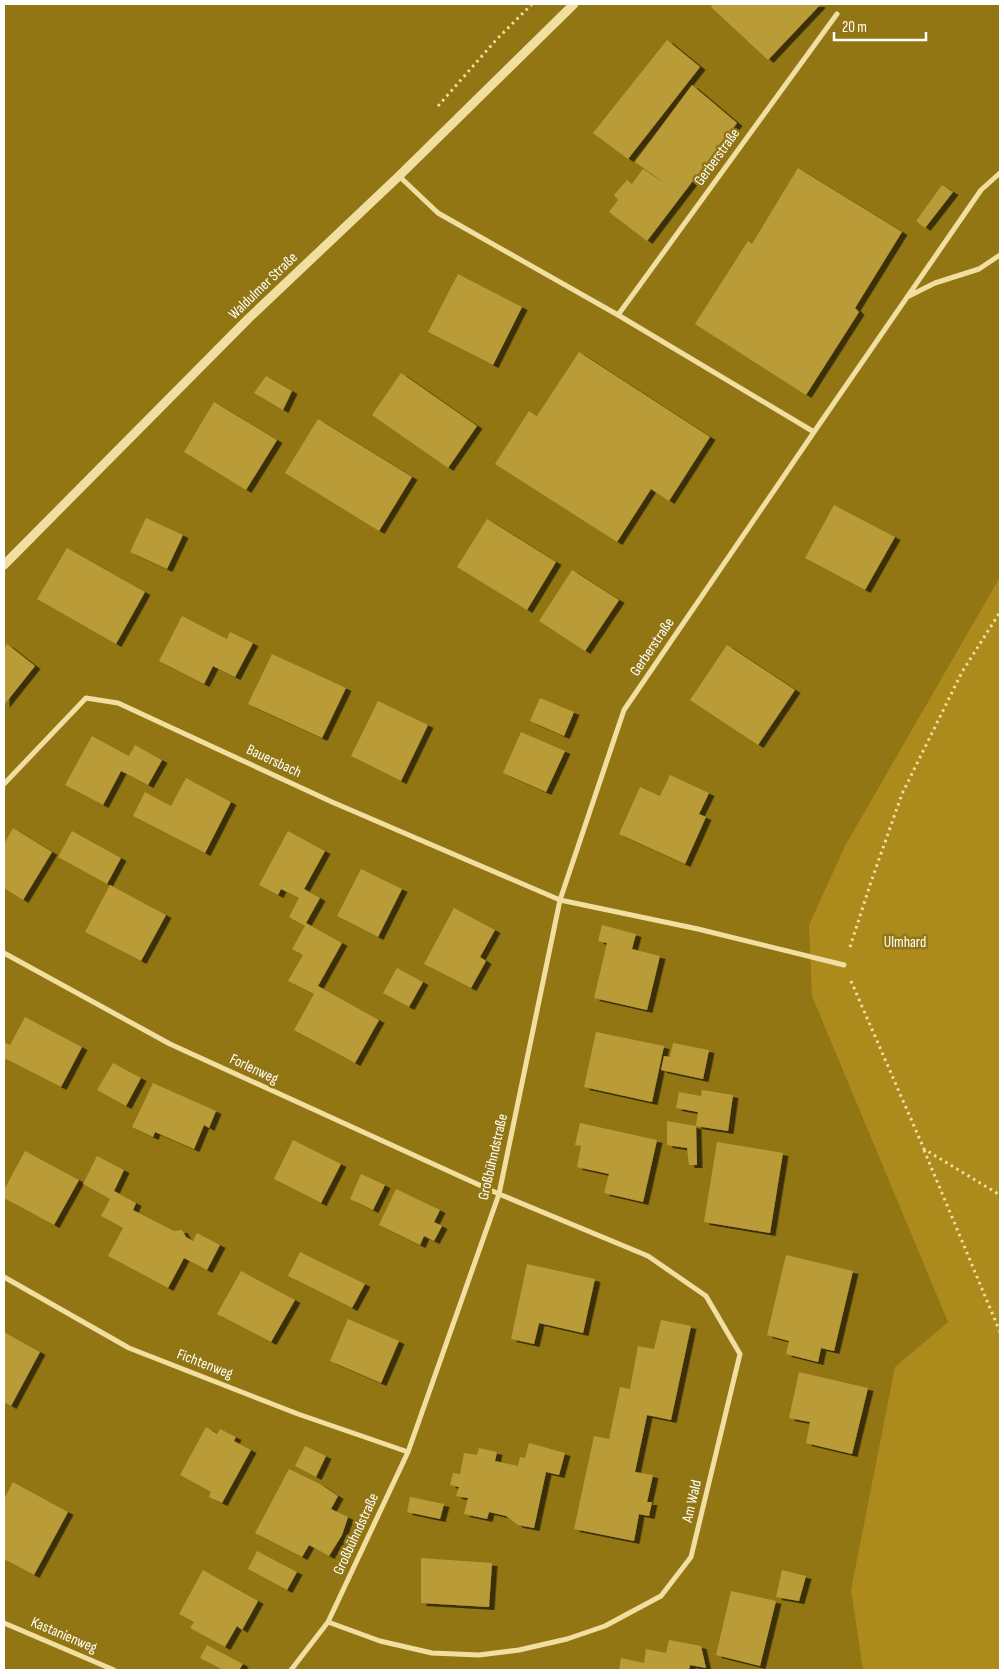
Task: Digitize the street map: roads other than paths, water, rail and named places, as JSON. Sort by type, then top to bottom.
[{"type":"street","name":"Waldulmer Straße","points":[[4,565],[248,319],[399,176],[545,30],[574,4]]},
{"type":"street","name":"Gerberstraße","points":[[618,315],[837,14]]},
{"type":"street","name":"Gerberstraße","points":[[560,900],[624,710],[981,190],[1000,173]]},
{"type":"street","points":[[399,176],[438,213],[618,315],[814,432]]},
{"type":"street","name":"Gerberstraße","points":[[907,297],[934,283],[979,269],[1000,255]]},
{"type":"street","name":"Bauersbach","points":[[4,784],[86,698],[118,703],[323,798],[560,900]]},
{"type":"street","points":[[560,900],[698,929],[844,965]]},
{"type":"street","name":"Großbühndstraße","points":[[291,1670],[328,1622],[408,1452],[499,1194],[560,900]]},
{"type":"street","name":"Forlenweg","points":[[4,953],[170,1044],[499,1194]]},
{"type":"street","name":"Am Wald","points":[[328,1622],[380,1642],[432,1653],[479,1655],[519,1650],[567,1639],[605,1626],[661,1596],[691,1557],[740,1354],[706,1296],[648,1256],[499,1194]]},
{"type":"street","name":"Fichtenweg","points":[[4,1277],[129,1348],[298,1414],[408,1452]]},
{"type":"street","name":"Kastanienweg","points":[[4,1623],[114,1670]]},
{"type":"park label","name":"Ulmhard","points":[[905,942]]}]
